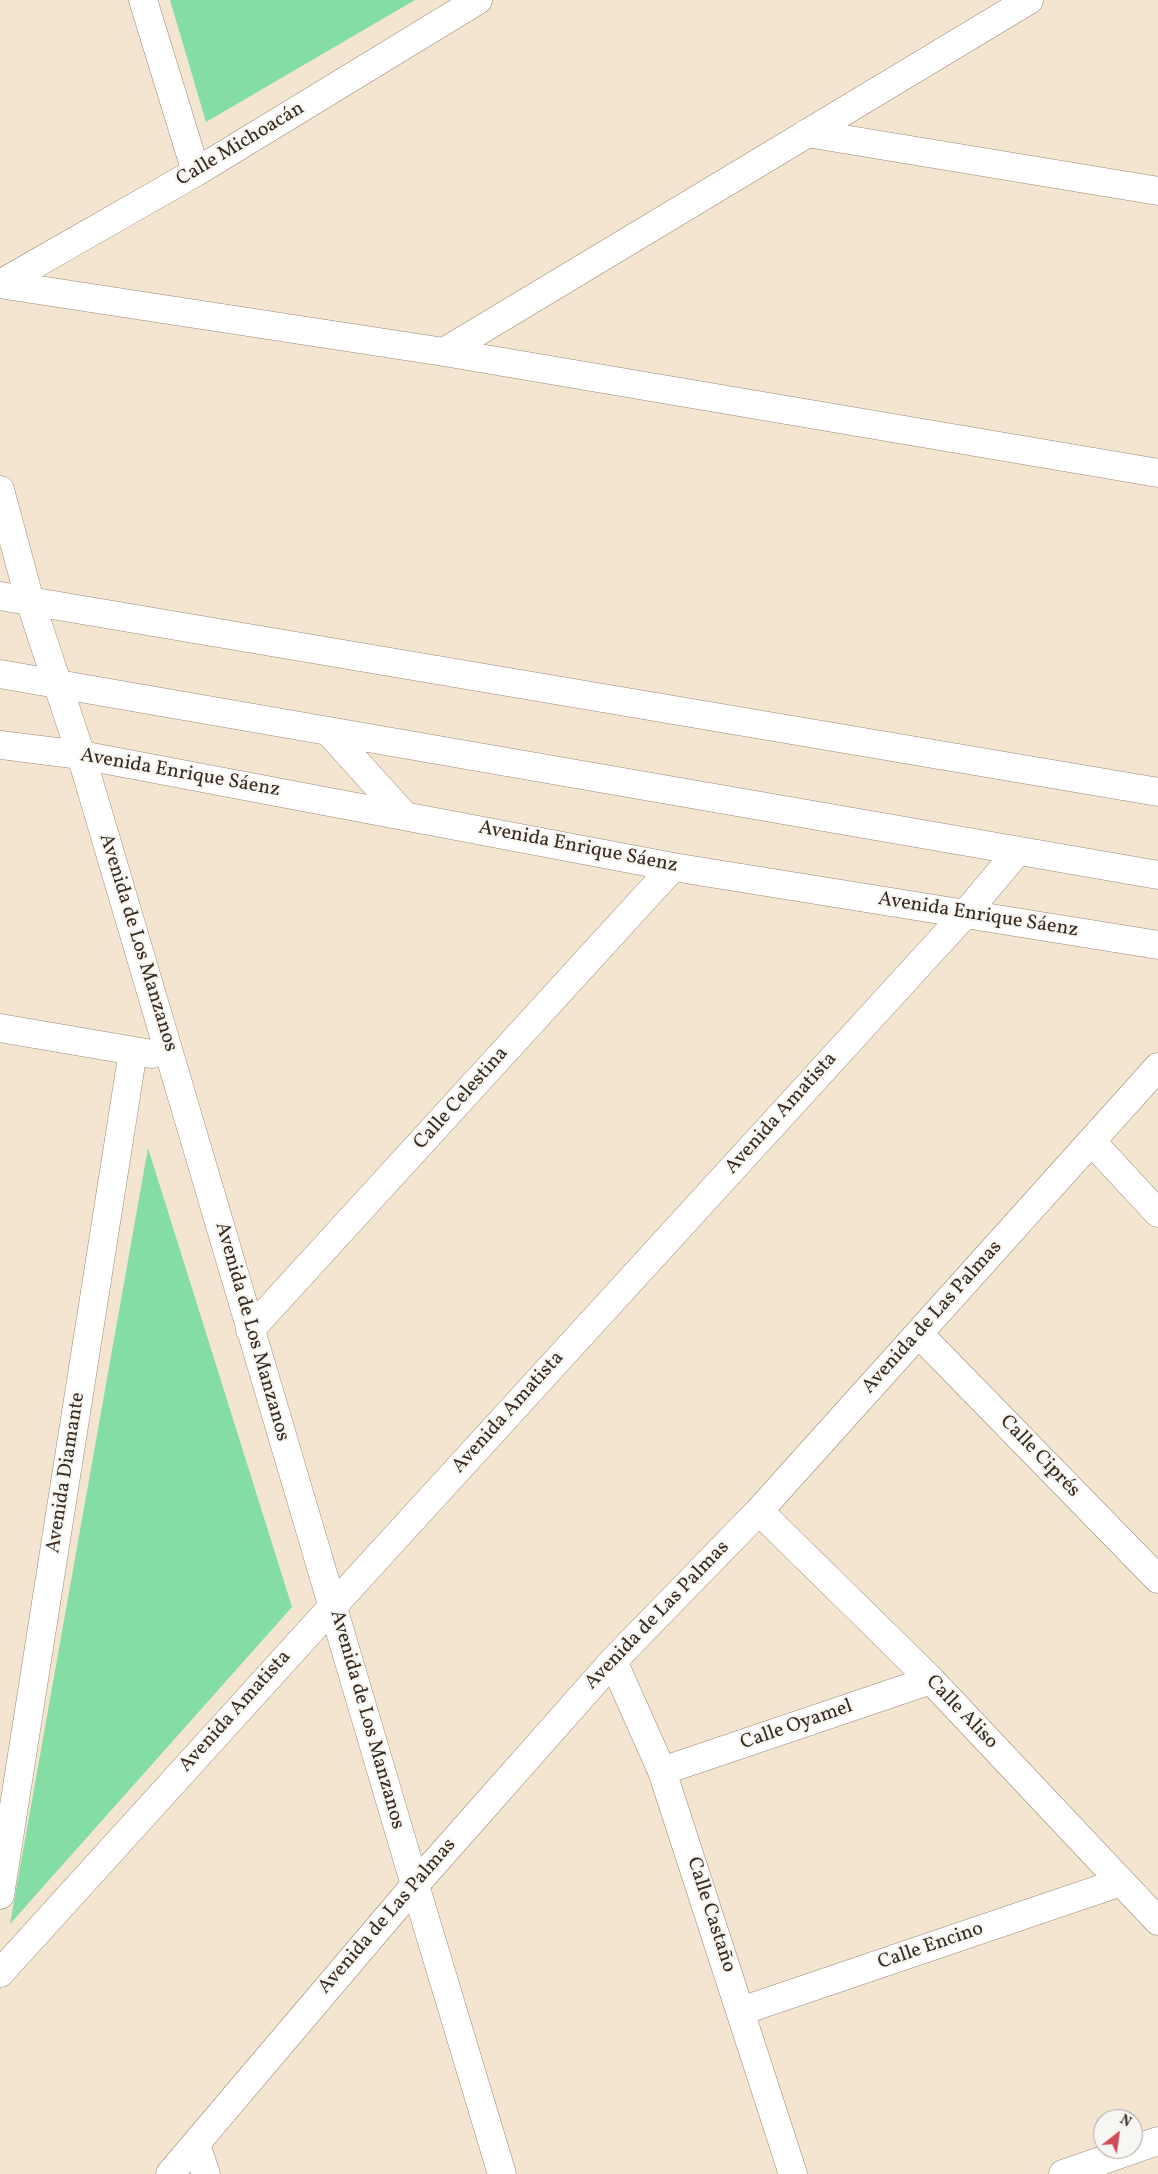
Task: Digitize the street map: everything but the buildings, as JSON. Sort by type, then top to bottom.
[{"type":"street","points":[[143,0],[196,172]]},
{"type":"street","name":"Calle Michoacán","points":[[0,284],[196,172],[478,0]]},
{"type":"street","points":[[444,352],[1029,0]]},
{"type":"street","points":[[807,133],[1158,191]]},
{"type":"street","points":[[0,284],[444,352],[1158,472]]},
{"type":"street","name":"Avenida de Los Manzanos","points":[[0,490],[30,600],[55,683],[81,755],[414,1885],[502,2174]]},
{"type":"street","points":[[0,596],[1158,792]]},
{"type":"street","points":[[0,674],[1158,875]]},
{"type":"street","points":[[328,731],[404,815]]},
{"type":"street","name":"Avenida Enrique Sáenz","points":[[0,744],[81,755],[674,867],[966,913],[1158,946]]},
{"type":"street","name":"Avenida Amatista","points":[[0,1973],[966,913],[1017,852]]},
{"type":"street","name":"Calle Celestina","points":[[250,1330],[674,867]]},
{"type":"street","points":[[0,1028],[170,1056]]},
{"type":"street","name":"Avenida Diamante","points":[[0,1895],[133,1051]]},
{"type":"street","name":"Avenida de Las Palmas","points":[[170,2174],[414,1885],[613,1661],[759,1510],[1158,1068]]},
{"type":"street","points":[[1092,1142],[1158,1213]]},
{"type":"street","name":"Calle Ciprés","points":[[919,1334],[1158,1579]]},
{"type":"street","name":"Calle Aliso","points":[[759,1510],[931,1680],[1158,1921]]},
{"type":"street","name":"Calle Castaño","points":[[613,1661],[662,1771],[741,2011],[792,2174]]},
{"type":"street","name":"Calle Oyamel","points":[[662,1771],[931,1680]]},
{"type":"street","name":"Calle Encino","points":[[741,2011],[1121,1882]]},
{"type":"street","points":[[1063,2174],[1158,2142]]},
{"type":"street","points":[[196,2144],[206,2174]]},
{"type":"green space","points":[[170,0],[415,0],[206,122]]},
{"type":"green space","points":[[148,1148],[292,1607],[10,1924]]}]
